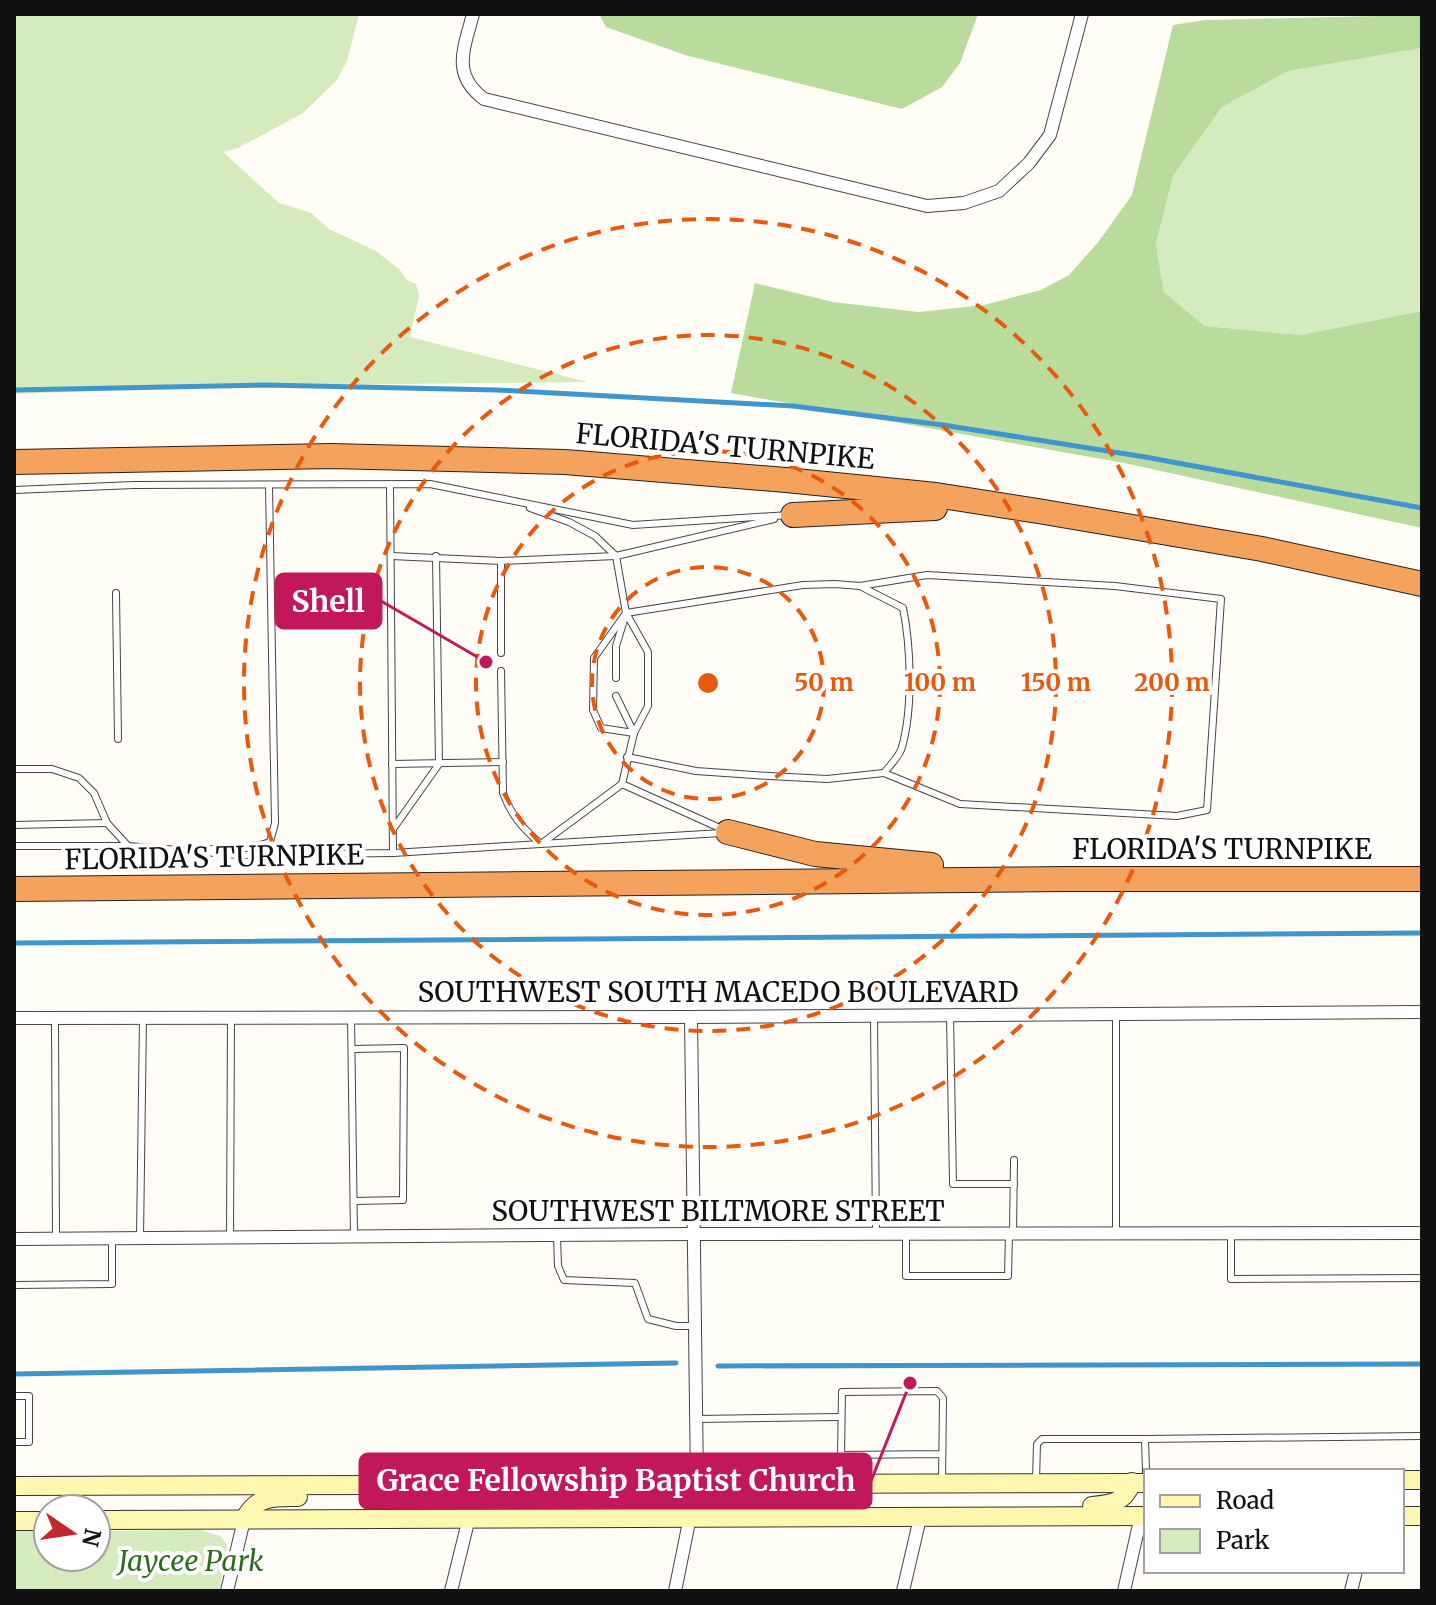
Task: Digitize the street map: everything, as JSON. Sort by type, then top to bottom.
[{"type":"highway","name":"FLORIDA'S TURNPIKE","points":[[14,462],[331,456],[565,462],[921,493],[1262,549],[1422,584]]},
{"type":"highway","points":[[793,515],[921,507],[1038,511]]},
{"type":"highway","points":[[728,832],[815,854],[905,864],[1007,866],[1067,879]]},
{"type":"highway","name":"FLORIDA'S TURNPIKE","points":[[14,889],[1067,879],[1422,879]]},
{"type":"main road","points":[[14,1486],[1036,1483],[1141,1479]]},
{"type":"main road","points":[[961,1518],[983,1505],[1116,1504],[1141,1479]]},
{"type":"main road","points":[[244,1520],[252,1505],[279,1497],[385,1495],[415,1490],[424,1485]]},
{"type":"main road","points":[[112,1520],[961,1518],[1144,1514]]},
{"type":"street","points":[[473,14],[461,66],[470,89],[484,99],[927,206],[964,203],[999,191],[1029,163],[1050,135],[1082,14]]},
{"type":"street","name":"SOUTHWEST SOUTH MACEDO BOULEVARD","points":[[14,1018],[1422,1012]]},
{"type":"street","points":[[675,1591],[697,1483],[691,1017]]},
{"type":"street","name":"SOUTHWEST BILTMORE STREET","points":[[14,1239],[1422,1233]]},
{"type":"street","points":[[1124,1591],[1144,1514]]},
{"type":"street","points":[[451,1591],[469,1518]]},
{"type":"street","points":[[903,1591],[920,1518]]},
{"type":"street","points":[[227,1591],[244,1520]]},
{"type":"lane","points":[[14,490],[134,485],[430,484],[633,525],[793,515]]},
{"type":"lane","points":[[205,851],[270,842],[275,823],[269,485]]},
{"type":"lane","points":[[390,485],[393,853]]},
{"type":"lane","points":[[504,500],[569,522],[595,536],[616,556],[626,613],[648,652],[648,706],[634,733],[622,784],[541,844]]},
{"type":"lane","points":[[391,556],[501,561],[616,556],[793,515]]},
{"type":"lane","points":[[393,829],[439,764],[436,556]]},
{"type":"lane","points":[[501,561],[501,653]]},
{"type":"lane","points":[[627,757],[696,771],[769,776],[827,779],[884,773],[960,804],[1177,816],[1207,810],[1221,599],[1115,586],[927,575],[860,586],[803,585],[626,613],[594,658],[593,710],[601,728],[634,733]]},
{"type":"lane","points":[[860,586],[903,608],[910,641],[902,750],[884,773]]},
{"type":"lane","points":[[116,593],[118,739]]},
{"type":"lane","points":[[616,678],[616,646],[626,613]]},
{"type":"lane","points":[[501,671],[503,793],[509,811],[541,844]]},
{"type":"lane","points":[[616,696],[634,733]]},
{"type":"lane","points":[[392,764],[503,762]]},
{"type":"lane","points":[[14,769],[52,769],[79,778],[94,793],[107,823],[128,846]]},
{"type":"lane","points":[[622,784],[728,832]]},
{"type":"lane","points":[[14,825],[107,823]]},
{"type":"lane","points":[[14,846],[128,846],[240,855],[393,853],[728,832]]},
{"type":"lane","points":[[1116,1014],[1116,1234]]},
{"type":"lane","points":[[950,1015],[953,1184],[1014,1184]]},
{"type":"lane","points":[[874,1016],[876,1234]]},
{"type":"lane","points":[[140,1238],[143,1017]]},
{"type":"lane","points":[[230,1237],[231,1017]]},
{"type":"lane","points":[[351,1017],[354,1236]]},
{"type":"lane","points":[[55,1018],[56,1238]]},
{"type":"lane","points":[[352,1049],[404,1048],[403,1200],[354,1201]]},
{"type":"lane","points":[[906,1234],[906,1276],[1008,1276],[1014,1160]]},
{"type":"lane","points":[[1231,1233],[1231,1279],[1422,1278]]},
{"type":"lane","points":[[557,1235],[558,1266],[564,1280],[635,1283],[648,1319],[676,1326],[694,1326]]},
{"type":"lane","points":[[14,1285],[112,1284],[112,1238]]},
{"type":"lane","points":[[941,1454],[841,1455],[842,1392],[937,1391],[943,1398],[942,1483]]},
{"type":"lane","points":[[14,1396],[29,1396],[29,1442],[14,1442]]},
{"type":"lane","points":[[696,1419],[840,1417]]},
{"type":"lane","points":[[1036,1483],[1037,1444],[1042,1439],[1422,1436]]},
{"type":"lane","points":[[1141,1479],[1145,1439]]},
{"type":"green space","points":[[14,14],[359,14],[347,61],[337,80],[303,113],[238,148],[223,152],[279,203],[311,213],[329,229],[376,251],[400,270],[407,280],[416,284],[419,296],[410,337],[588,382],[231,386],[14,394]]},
{"type":"green space","points":[[599,14],[978,14],[960,63],[942,87],[902,109],[685,55],[606,27]]},
{"type":"green space","points":[[1422,15],[1422,48],[1288,71],[1222,107],[1173,176],[1156,244],[1164,292],[1205,326],[1300,335],[1422,311],[1422,528],[1124,463],[731,393],[755,283],[833,302],[919,312],[984,305],[1041,290],[1069,275],[1099,241],[1132,195],[1173,25],[1205,20]]},
{"type":"green space","points":[[1422,48],[1422,311],[1300,335],[1205,326],[1164,292],[1156,244],[1173,176],[1222,107],[1287,71]]},
{"type":"green space","name":"Jaycee Park","points":[[200,1530],[220,1536],[227,1545],[219,1591],[14,1591],[14,1531],[32,1531],[32,1573],[112,1573],[112,1531]]},
{"type":"waterway","points":[[14,390],[264,385],[497,390],[793,406],[943,425],[1145,457],[1422,508]]},
{"type":"waterway","points":[[14,943],[1422,933]]},
{"type":"waterway","points":[[14,1374],[676,1363]]},
{"type":"waterway","points":[[718,1366],[1422,1364]]},
{"type":"place","name":"Shell","points":[[486,662]]},
{"type":"place","name":"Grace Fellowship Baptist Church","points":[[910,1383]]}]
